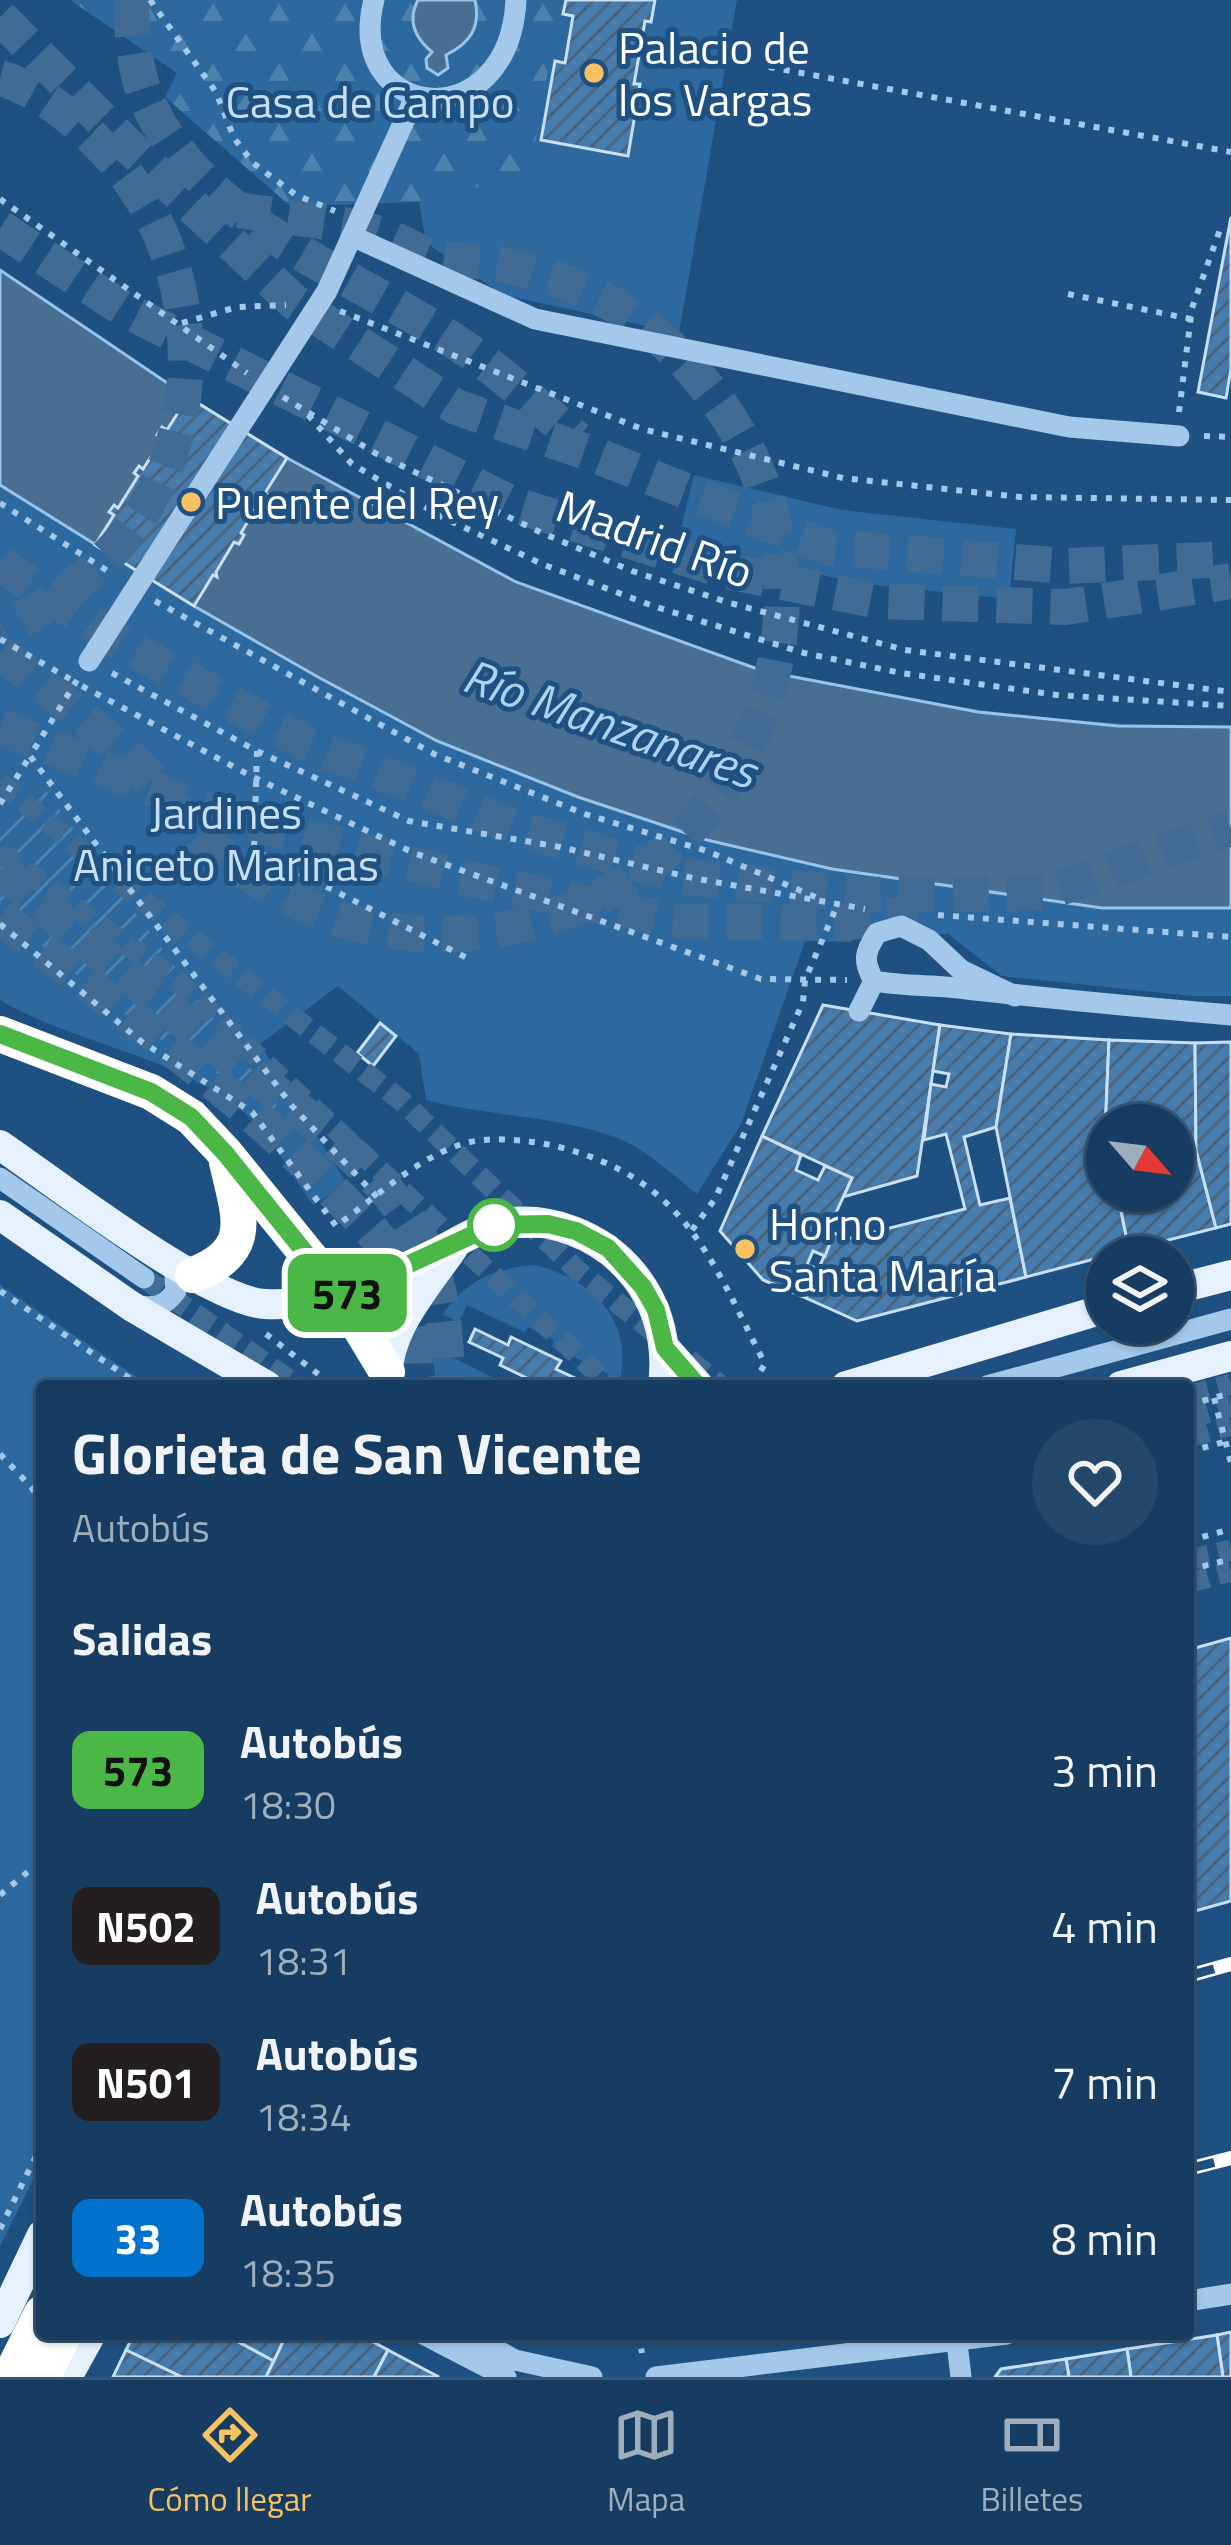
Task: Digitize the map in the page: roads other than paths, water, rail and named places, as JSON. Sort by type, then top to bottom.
[{"type":"highway","points":[[0,1034],[151,1092],[191,1117],[340,1296],[388,1379]]},
{"type":"highway","points":[[183,1269],[217,1266],[238,1240],[239,1220],[225,1153]]},
{"type":"highway","points":[[10,2377],[36,2325]]},
{"type":"highway","points":[[42,2377],[61,2340]]},
{"type":"main road","points":[[0,1145],[183,1269],[218,1290],[255,1303],[340,1296],[494,1225],[548,1224],[576,1231],[608,1248],[643,1287],[656,1310],[665,1348],[663,1380]]},
{"type":"main road","points":[[0,1215],[137,1292],[259,1380]]},
{"type":"main road","points":[[388,1379],[400,1331],[456,1243]]},
{"type":"main road","points":[[1194,1285],[1231,1275]]},
{"type":"main road","points":[[865,1380],[1086,1315]]},
{"type":"main road","points":[[665,1348],[694,1380]]},
{"type":"main road","points":[[1142,1380],[1231,1356]]},
{"type":"main road","points":[[0,2324],[36,2248]]},
{"type":"main road","points":[[67,2377],[88,2340]]},
{"type":"street","points":[[374,0],[368,40],[377,62],[392,82],[415,97],[438,100],[465,94],[491,70],[511,38],[516,0]]},
{"type":"street","points":[[89,661],[319,304],[415,97]]},
{"type":"street","points":[[355,229],[535,319],[1069,428],[1179,436]]},
{"type":"street","points":[[874,981],[865,952],[877,933],[901,926],[929,940],[961,970],[1015,996]]},
{"type":"street","points":[[874,981],[1231,1015]]},
{"type":"street","points":[[859,1011],[874,981]]},
{"type":"street","points":[[0,1178],[157,1308],[176,1291],[183,1269]]},
{"type":"street","points":[[1009,1380],[1231,1319]]},
{"type":"street","points":[[1194,2300],[1231,2294]]},
{"type":"street","points":[[434,2340],[502,2376]]},
{"type":"street","points":[[478,2340],[514,2360],[592,2377]]},
{"type":"street","points":[[656,2377],[973,2340]]},
{"type":"street","points":[[956,2343],[961,2377]]},
{"type":"water","points":[[418,0],[475,0],[472,34],[446,55],[448,68],[438,75],[427,68],[426,59],[432,52],[414,29]]},
{"type":"water","name":"Río Manzanares","points":[[0,270],[287,458],[516,582],[763,671],[978,712],[1118,726],[1231,727],[1231,908],[1102,908],[832,869],[707,840],[578,797],[437,741],[194,606],[0,485]]},
{"type":"tunnel","points":[[131,0],[136,64],[147,100],[171,143],[203,180],[282,241],[470,352],[577,439]]},
{"type":"tunnel","points":[[0,17],[294,302],[456,407],[598,456],[826,547],[1066,566],[1231,559]]},
{"type":"tunnel","points":[[0,78],[29,90],[70,117],[138,191],[162,238],[178,288],[185,340],[184,392],[173,444],[153,492],[124,537],[98,565],[35,612],[0,630]]},
{"type":"tunnel","points":[[0,653],[125,753],[228,860],[308,907],[383,930],[488,931],[596,898],[666,852],[721,790],[759,718],[779,640],[779,558],[759,476],[716,399],[674,351],[637,320],[558,280],[505,265],[433,257],[348,226],[239,210]]},
{"type":"tunnel","points":[[0,228],[122,308],[512,504],[726,571],[879,601],[1066,607],[1231,581]]},
{"type":"tunnel","points":[[0,564],[135,651],[308,744],[518,828],[678,876],[865,895],[1045,893],[1231,828]]},
{"type":"tunnel","points":[[0,727],[214,813],[474,880],[672,921],[844,923],[917,912]]},
{"type":"tunnel","points":[[0,782],[117,880],[403,1102],[578,1271],[665,1341]]},
{"type":"tunnel","points":[[0,852],[179,983],[605,1380]]},
{"type":"tunnel","points":[[0,870],[314,1122],[382,1186],[418,1235],[433,1271],[444,1328],[447,1380]]},
{"type":"tunnel","points":[[0,917],[214,1082],[295,1153],[374,1233],[388,1251],[405,1291],[416,1380]]},
{"type":"tunnel","points":[[144,1278],[289,1380]]},
{"type":"tunnel","points":[[689,1360],[714,1380]]},
{"type":"tunnel","points":[[1194,1394],[1231,1384]]},
{"type":"tunnel","points":[[1194,1416],[1231,1406]]},
{"type":"tunnel","points":[[1194,1435],[1231,1425]]},
{"type":"tunnel","points":[[1194,1559],[1231,1550]]},
{"type":"tunnel","points":[[1194,1581],[1231,1571]]},
{"type":"railway","points":[[1194,1974],[1231,1964]]},
{"type":"railway","points":[[1194,2167],[1231,2158]]},
{"type":"place","name":"Palacio de los Vargas","points":[[594,73]]},
{"type":"place","name":"Puente del Rey","points":[[191,502]]},
{"type":"place","name":"Horno Santa María","points":[[745,1249]]},
{"type":"park label","name":"Casa de Campo","points":[[370,101]]},
{"type":"park label","name":"Jardines Aniceto Marinas","points":[[226,838]]}]
